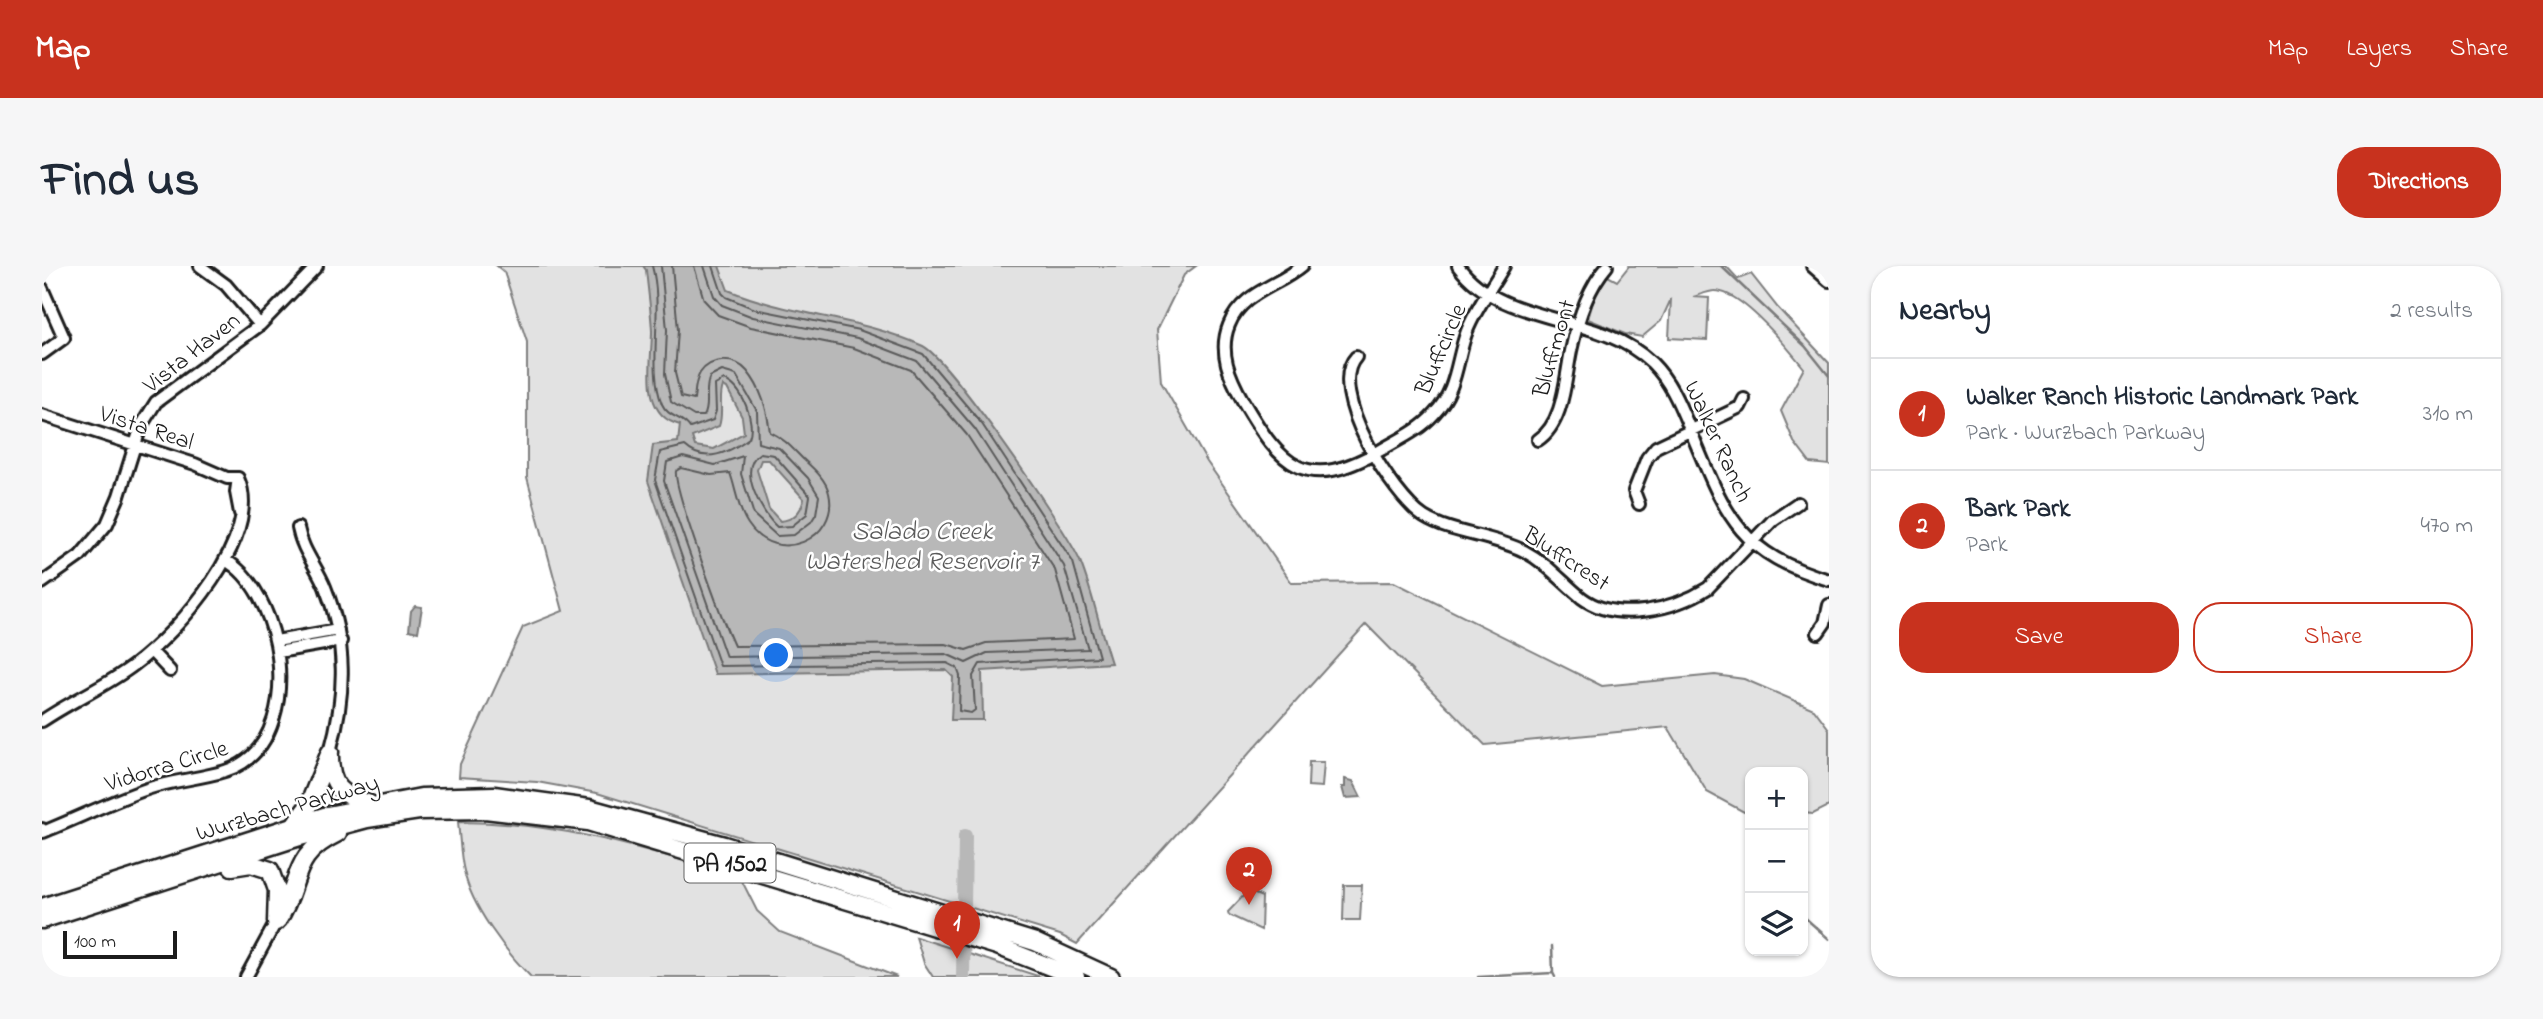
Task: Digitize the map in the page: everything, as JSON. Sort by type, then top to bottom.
[{"type":"highway","points":[[276,922],[286,908],[298,867],[310,850],[370,812],[341,793],[334,783],[330,771],[330,752]]},
{"type":"highway","points":[[295,825],[308,806],[330,752]]},
{"type":"highway","name":"Wurzbach Parkway","points":[[42,906],[295,825],[370,812],[406,812],[456,802],[534,798],[589,808],[724,845],[996,929],[1035,942],[1111,977]]},
{"type":"highway","name":"Wurzbach Parkway","points":[[456,802],[588,822],[719,859],[998,946],[1076,977]]},
{"type":"highway","name":"Wurzbach Parkway","points":[[42,920],[370,812]]},
{"type":"highway","points":[[81,907],[123,900],[251,864],[265,867],[275,879],[276,922]]},
{"type":"highway","points":[[42,899],[114,883]]},
{"type":"street","points":[[200,266],[226,285],[260,324]]},
{"type":"street","name":"Vista Haven","points":[[42,583],[80,556],[102,530],[119,496],[146,417],[163,395],[221,356],[260,324],[294,294],[317,266]]},
{"type":"street","name":"Bluffcircle","points":[[1302,266],[1249,298],[1237,311],[1226,337],[1226,360],[1230,375],[1270,446],[1297,466],[1319,472],[1347,468],[1374,454],[1420,426],[1443,404],[1457,376],[1466,332],[1504,266]]},
{"type":"street","name":"Walker Ranch","points":[[1458,266],[1467,277],[1489,292],[1515,305],[1615,337],[1650,362],[1676,396],[1723,505],[1751,542],[1770,558],[1829,580]]},
{"type":"street","name":"Bluffmont","points":[[1538,440],[1547,434],[1560,404],[1578,325],[1593,286],[1607,266]]},
{"type":"street","points":[[1812,266],[1829,281]]},
{"type":"street","points":[[42,288],[64,338],[42,354]]},
{"type":"street","name":"Bluffcrest","points":[[1356,357],[1348,372],[1348,396],[1374,454],[1406,501],[1425,518],[1441,526],[1493,537],[1526,552],[1551,568],[1583,599],[1608,609],[1656,609],[1695,596],[1708,588],[1773,520],[1798,503]]},
{"type":"street","points":[[1639,504],[1634,491],[1647,458],[1656,447],[1740,407],[1744,399]]},
{"type":"street","name":"Vista Real","points":[[42,415],[135,444],[227,478],[238,478],[236,492],[241,515],[225,560]]},
{"type":"street","points":[[298,528],[302,546],[324,584],[341,641],[341,703],[330,752]]},
{"type":"street","points":[[42,722],[120,676],[151,651],[203,594],[225,560]]},
{"type":"street","name":"Vidorra Circle","points":[[43,831],[147,789],[223,772],[244,763],[261,746],[272,723],[279,686],[277,646],[260,599],[240,571],[225,560]]},
{"type":"street","points":[[1818,633],[1825,623],[1829,605]]},
{"type":"street","points":[[306,641],[338,629]]},
{"type":"street","points":[[277,646],[306,641],[341,641]]},
{"type":"street","points":[[151,651],[170,671]]},
{"type":"street","points":[[246,977],[276,922]]},
{"type":"shaded area","points":[[497,266],[1196,266],[1184,275],[1157,330],[1161,382],[1207,462],[1292,583],[1394,582],[1602,686],[1715,675],[1744,679],[1814,709],[1829,729],[1829,806],[1813,814],[1808,814],[1808,767],[1745,767],[1744,812],[1707,792],[1668,727],[1485,745],[1366,624],[1077,944],[1060,935],[597,793],[537,782],[459,777],[460,764],[523,627],[563,611],[527,477],[527,342],[504,272]]},
{"type":"shaded area","points":[[1629,266],[1726,266],[1738,279],[1751,274],[1778,308],[1829,363],[1829,465],[1810,463],[1794,442],[1781,411],[1804,368],[1764,322],[1738,300],[1726,293],[1715,291],[1693,297],[1709,298],[1707,340],[1669,338],[1671,299],[1661,321],[1642,337],[1625,334],[1588,319],[1596,292],[1606,275],[1617,281]]},
{"type":"shaded area","points":[[1309,762],[1324,762],[1322,787],[1308,786]]},
{"type":"shaded area","points":[[458,822],[496,823],[567,832],[635,847],[740,877],[757,911],[780,932],[897,977],[531,977],[501,942],[474,899],[463,865]]},
{"type":"shaded area","points":[[1344,885],[1362,885],[1360,920],[1343,920]]},
{"type":"shaded area","points":[[1248,891],[1262,897],[1261,930],[1229,915],[1228,912]]},
{"type":"shaded area","points":[[916,937],[1041,977],[933,977],[924,963]]},
{"type":"water","name":"Salado Creek Watershed Reservoir 7","points":[[643,266],[719,266],[728,290],[776,306],[875,329],[923,346],[936,357],[980,411],[1071,543],[1085,573],[1111,663],[982,671],[983,720],[951,720],[953,677],[946,670],[715,674],[648,481],[653,445],[678,442],[680,425],[658,411],[653,399],[650,372],[652,331],[646,270]],"holes":[[[723,386],[727,388],[742,417],[744,433],[714,449],[695,446],[692,437],[719,426]],[[761,460],[769,460],[804,499],[801,508],[793,517],[780,521],[769,509],[757,470]]]},
{"type":"water","points":[[415,606],[422,607],[418,632],[409,630],[411,611]]},
{"type":"water","points":[[1345,779],[1353,781],[1361,797],[1345,798],[1342,787],[1345,787]]},
{"type":"waterway","points":[[1721,266],[1805,346],[1829,376]]},
{"type":"waterway","points":[[963,977],[965,836]]},
{"type":"waterway","points":[[1808,920],[1829,939]]},
{"type":"waterway","points":[[1552,946],[1553,973]]},
{"type":"waterway","points":[[1478,977],[1553,973],[1555,977]]},
{"type":"place","name":"Bark Park","points":[[1249,905]]},
{"type":"place","name":"Walker Ranch Historic Landmark Park","points":[[957,959]]}]
